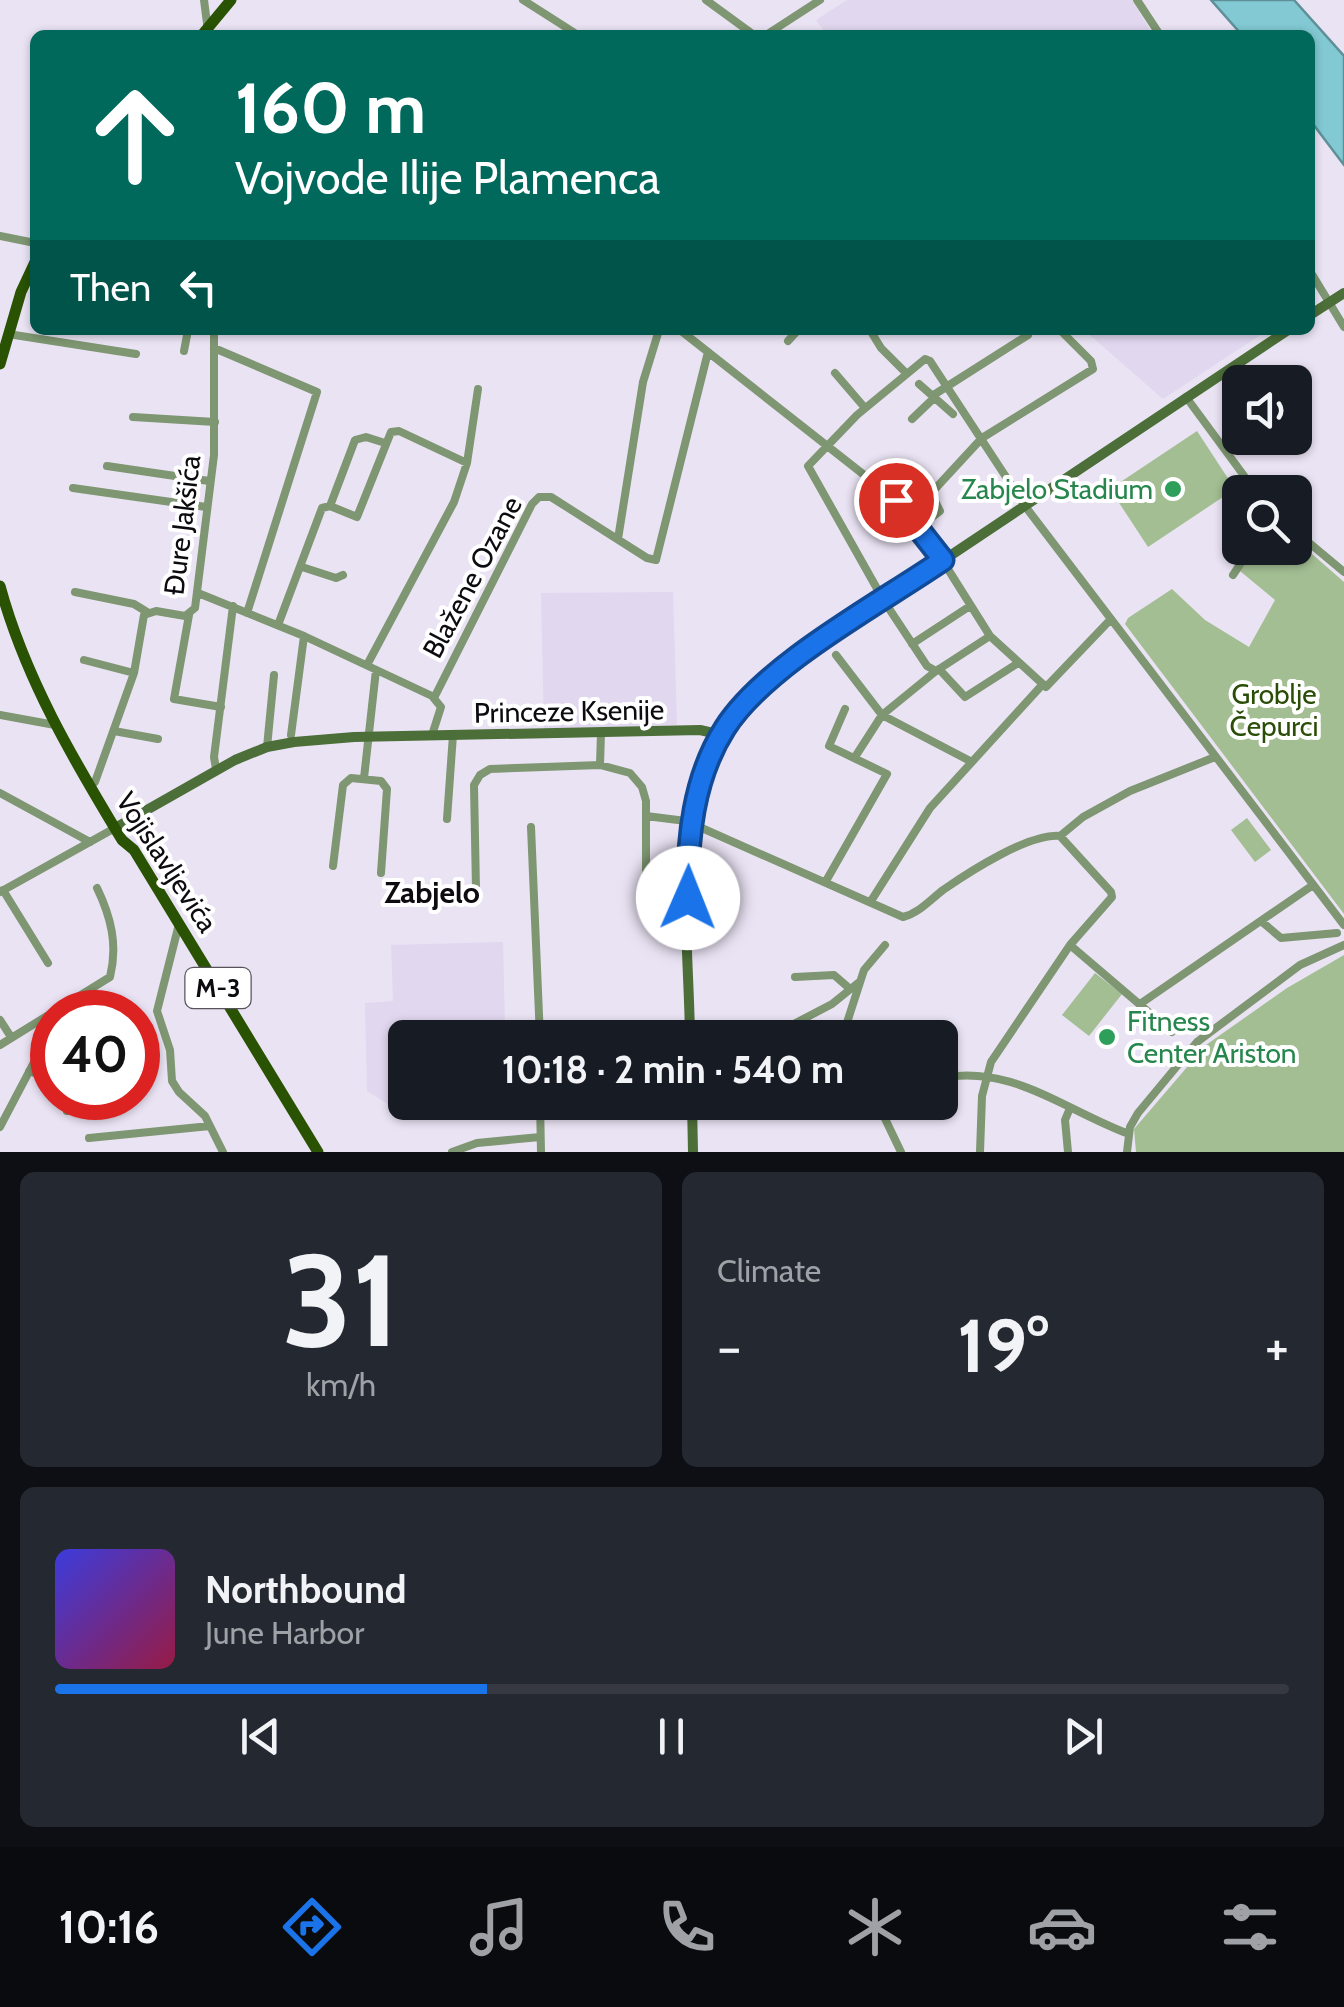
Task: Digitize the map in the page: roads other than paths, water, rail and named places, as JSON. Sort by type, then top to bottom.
[{"type":"main road","points":[[208,30],[231,0]]},
{"type":"main road","points":[[0,364],[30,275]]},
{"type":"main road","name":"Vojislavljevića","points":[[0,586],[5,620],[55,726],[318,1152]]},
{"type":"street","points":[[204,0],[206,30]]},
{"type":"street","points":[[706,0],[747,30]]},
{"type":"street","points":[[774,30],[820,0]]},
{"type":"street","points":[[1137,0],[1157,30]]},
{"type":"street","points":[[529,2],[571,30]]},
{"type":"street","points":[[0,236],[30,242]]},
{"type":"street","points":[[1315,279],[1344,327]]},
{"type":"street","points":[[1315,312],[1344,292]]},
{"type":"street","points":[[8,334],[136,354]]},
{"type":"street","points":[[184,351],[187,335]]},
{"type":"street","name":"Đure Jakšića","points":[[90,786],[95,782],[134,674],[142,620],[148,612],[189,615],[195,608],[215,422],[214,335]]},
{"type":"street","points":[[618,539],[645,368],[658,335]]},
{"type":"street","points":[[686,335],[896,500],[943,560],[990,636],[1044,686]]},
{"type":"street","points":[[788,340],[793,335]]},
{"type":"street","points":[[873,335],[906,373]]},
{"type":"street","points":[[912,419],[945,386],[1028,335]]},
{"type":"street","points":[[919,527],[940,511],[934,490],[982,438],[1093,369],[1091,361],[1065,335]]},
{"type":"street","points":[[690,1020],[691,824],[699,789],[720,739],[743,706],[773,677],[884,600],[1280,335]]},
{"type":"street","points":[[214,348],[317,392],[247,612]]},
{"type":"street","name":"Blažene Ozane","points":[[434,698],[536,499],[551,497],[655,561],[708,352]]},
{"type":"street","points":[[1018,662],[965,697],[937,670],[930,669],[884,600],[808,466],[865,408],[927,360],[1025,506],[1344,925]]},
{"type":"street","points":[[835,373],[865,408]]},
{"type":"street","points":[[919,384],[952,414]]},
{"type":"street","points":[[366,666],[454,502],[467,463],[478,389]]},
{"type":"street","points":[[1186,398],[1242,475]]},
{"type":"street","points":[[133,417],[215,422]]},
{"type":"street","points":[[278,625],[322,508],[330,506],[358,517],[391,432],[399,431],[467,463]]},
{"type":"street","points":[[330,506],[355,440],[366,437],[385,444]]},
{"type":"street","points":[[107,466],[209,481]]},
{"type":"street","points":[[73,488],[206,507]]},
{"type":"street","points":[[1312,545],[1344,572]]},
{"type":"street","points":[[1234,575],[1240,565]]},
{"type":"street","points":[[302,567],[336,578],[343,575]]},
{"type":"street","points":[[74,592],[134,604],[148,612]]},
{"type":"street","points":[[198,594],[304,636],[434,698],[440,708],[432,735]]},
{"type":"street","points":[[216,769],[214,758],[232,606]]},
{"type":"street","points":[[912,644],[970,606]]},
{"type":"street","points":[[189,615],[174,699],[221,707]]},
{"type":"street","points":[[872,901],[925,815],[1111,619]]},
{"type":"street","points":[[292,735],[304,636]]},
{"type":"street","points":[[855,757],[882,715],[937,670],[990,636]]},
{"type":"street","points":[[836,655],[882,715],[972,762]]},
{"type":"street","points":[[84,660],[134,674]]},
{"type":"street","points":[[364,778],[376,670]]},
{"type":"street","points":[[267,747],[274,675]]},
{"type":"street","points":[[826,880],[887,774],[829,746],[845,709]]},
{"type":"street","points":[[0,715],[55,726]]},
{"type":"street","name":"Princeze Ksenije","points":[[115,828],[216,769],[267,747],[316,739],[709,730],[720,739]]},
{"type":"street","points":[[114,731],[158,739]]},
{"type":"street","points":[[600,764],[601,733]]},
{"type":"street","name":"Princeze Ksenije","points":[[447,819],[453,735]]},
{"type":"street","points":[[646,816],[691,824],[906,916],[1001,856],[1047,836],[1060,836],[1083,817],[1130,791],[1215,757]]},
{"type":"street","name":"Princeze Ksenije","points":[[476,890],[474,785],[480,775],[490,770],[600,764],[622,768],[642,787],[646,900],[688,898]]},
{"type":"street","points":[[333,866],[343,784],[351,778],[364,778],[381,781],[386,787],[381,874]]},
{"type":"street","points":[[0,792],[90,842]]},
{"type":"street","points":[[531,827],[539,1020]]},
{"type":"street","points":[[48,963],[1,891],[115,828]]},
{"type":"street","points":[[980,1152],[986,1075],[1005,1038],[1070,945],[1112,895],[1060,836]]},
{"type":"street","points":[[1140,1004],[1313,885]]},
{"type":"street","points":[[90,990],[110,977],[114,940],[110,918],[97,888]]},
{"type":"street","points":[[1261,921],[1281,938],[1337,933]]},
{"type":"street","points":[[179,924],[157,1011],[170,1050],[172,1080],[204,1116],[223,1152]]},
{"type":"street","points":[[801,1020],[854,986],[884,944]]},
{"type":"street","points":[[1070,945],[1172,1032]]},
{"type":"street","points":[[1128,1152],[1129,1134],[1138,1113],[1204,1036],[1300,965],[1344,946]]},
{"type":"street","points":[[796,977],[834,975],[854,986]]},
{"type":"street","points":[[847,1020],[854,986]]},
{"type":"street","points":[[836,1001],[850,1011]]},
{"type":"street","points":[[0,1020],[11,1036]]},
{"type":"street","points":[[0,1045],[30,1026]]},
{"type":"street","points":[[0,1127],[29,1071]]},
{"type":"street","points":[[958,1077],[986,1075],[1006,1079],[1129,1134]]},
{"type":"street","points":[[1068,1152],[1065,1120],[1070,1108]]},
{"type":"street","points":[[540,1120],[541,1152]]},
{"type":"street","points":[[692,1120],[693,1152]]},
{"type":"street","points":[[886,1120],[902,1152]]},
{"type":"street","points":[[89,1138],[210,1126]]},
{"type":"street","points":[[452,1152],[477,1143],[540,1138]]},
{"type":"water","points":[[1211,0],[1294,0],[1344,56],[1344,165],[1315,127],[1315,30],[1238,30]]},
{"type":"place","name":"Zabjelo Stadium","points":[[1173,489]]},
{"type":"place","name":"Fitness Center Ariston","points":[[1107,1037]]},
{"type":"district","name":"Zabjelo","points":[[432,893]]},
{"type":"park label","name":"Groblje Čepurci","points":[[1274,710]]}]
